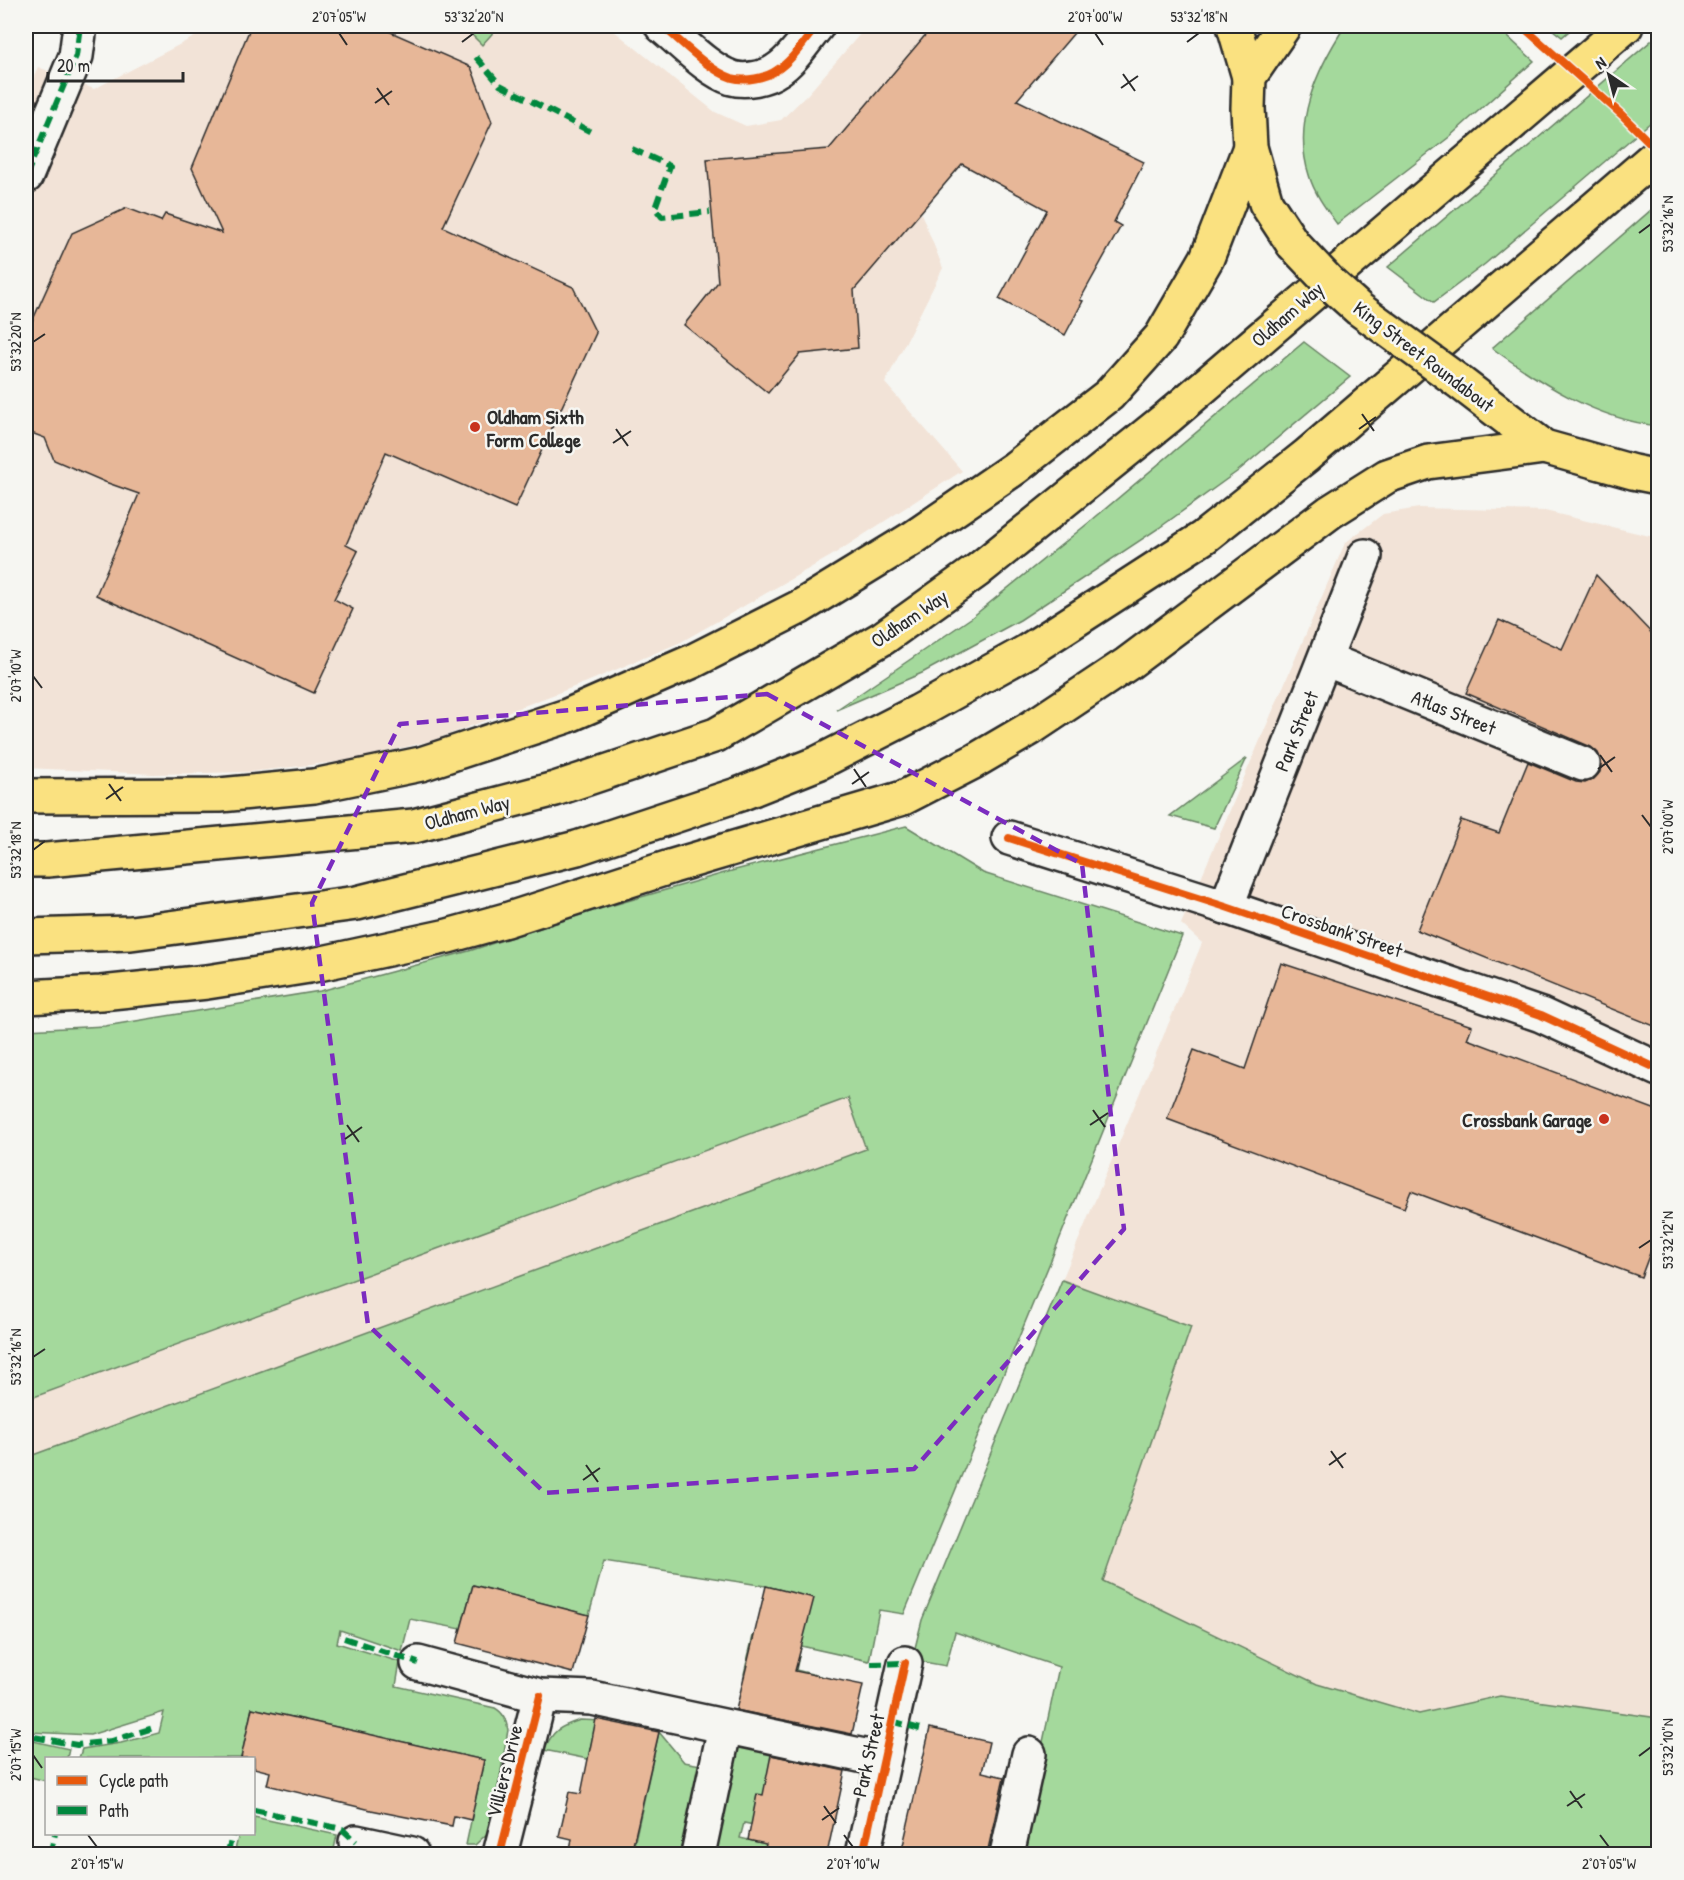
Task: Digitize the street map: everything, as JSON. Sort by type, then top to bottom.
[{"type":"main road","name":"King Street Roundabout","points":[[1234,26],[1249,77],[1250,147],[1266,203],[1293,244],[1330,283],[1359,309],[1544,447],[1659,477]]},
{"type":"main road","points":[[1249,77],[1284,26]]},
{"type":"main road","name":"Oldham Way","points":[[33,857],[414,826],[555,789],[716,735],[883,638],[978,570],[1167,418],[1626,26]]},
{"type":"main road","points":[[26,796],[220,795],[314,786],[421,764],[567,716],[693,661],[800,607],[913,538],[1006,475],[1109,394],[1161,337],[1207,258],[1250,147]]},
{"type":"main road","points":[[26,936],[132,933],[357,903],[577,848],[740,794],[818,763],[918,712],[1026,652],[1204,537],[1306,456],[1659,154]]},
{"type":"main road","points":[[26,997],[101,993],[207,982],[309,966],[448,936],[903,798],[973,762],[1041,722],[1127,664],[1330,512],[1387,476],[1428,462],[1544,447]]},
{"type":"street","points":[[26,176],[76,56],[80,26]]},
{"type":"street","points":[[662,26],[711,66],[733,78],[754,79],[777,71],[795,54],[817,26]]},
{"type":"street","name":"Park Street","points":[[1226,907],[1365,556]]},
{"type":"street","name":"Atlas Street","points":[[1325,659],[1583,764]]},
{"type":"street","name":"Crossbank Street","points":[[1009,838],[1226,907],[1541,1016],[1659,1069]]},
{"type":"street","points":[[418,1663],[540,1696],[592,1698],[883,1760]]},
{"type":"street","name":"Park Street","points":[[863,1854],[905,1663]]},
{"type":"street","name":"Villiers Drive","points":[[500,1854],[540,1696]]},
{"type":"street","points":[[698,1854],[725,1727]]},
{"type":"street","points":[[1007,1854],[1029,1754]]},
{"type":"street","points":[[356,1842],[412,1854]]},
{"type":"highlighted area","points":[[767,694],[1082,864],[1124,1229],[914,1469],[545,1493],[368,1325],[312,903],[400,724]]},
{"type":"shaded area","name":"Oldham Sixth Form College","points":[[206,26],[463,26],[482,45],[499,26],[608,26],[715,112],[746,126],[781,120],[808,94],[867,26],[1057,26],[1054,28],[1067,40],[921,213],[943,268],[885,383],[962,471],[831,556],[681,642],[587,682],[434,740],[353,760],[249,772],[153,774],[26,768],[26,94],[38,67],[94,89],[200,34]]},
{"type":"shaded area","points":[[1419,508],[1545,511],[1658,538],[1658,1718],[1500,1696],[1419,1714],[1317,1684],[1103,1581],[1191,1327],[1062,1280],[1202,943],[1181,924],[1345,543],[1383,514]]},
{"type":"shaded area","points":[[848,1098],[866,1149],[33,1455],[26,1436],[26,1400]]},
{"type":"green space","points":[[463,26],[499,26],[482,45]]},
{"type":"green space","points":[[1345,26],[1496,26],[1534,61],[1448,138],[1337,224],[1311,182],[1305,155],[1304,136],[1310,97],[1317,78]]},
{"type":"green space","points":[[1548,26],[1575,26],[1562,37]]},
{"type":"green space","points":[[1658,35],[1658,116],[1485,264],[1434,302],[1388,267]]},
{"type":"green space","points":[[1658,204],[1658,426],[1635,422],[1591,408],[1550,387],[1492,348]]},
{"type":"green space","points":[[1304,342],[1350,377],[1238,471],[1159,528],[1020,620],[922,673],[836,710],[971,618]]},
{"type":"green space","points":[[1247,758],[1214,828],[1170,816]]},
{"type":"green space","points":[[906,826],[983,873],[1182,936],[904,1614],[879,1610],[869,1661],[801,1646],[813,1598],[766,1586],[604,1561],[589,1615],[473,1585],[461,1629],[410,1619],[402,1651],[340,1630],[337,1643],[400,1662],[396,1686],[495,1708],[503,1715],[508,1730],[491,1830],[475,1845],[466,1845],[484,1760],[252,1708],[241,1757],[79,1757],[82,1749],[121,1743],[159,1733],[164,1712],[90,1735],[30,1732],[28,1740],[69,1749],[67,1757],[45,1757],[45,1781],[26,1776],[26,1436],[33,1455],[866,1149],[848,1098],[26,1400],[26,1030],[105,1026],[320,991],[469,951],[596,910],[735,870]]},
{"type":"green space","points":[[1062,1280],[1191,1327],[1103,1581],[1317,1684],[1419,1714],[1500,1696],[1658,1718],[1658,1854],[1019,1854],[1059,1667],[955,1632],[946,1666],[912,1660],[922,1620]]},
{"type":"green space","points":[[753,1636],[801,1646],[796,1670],[824,1677],[820,1691],[744,1674]]},
{"type":"green space","points":[[580,1720],[605,1721],[599,1745],[591,1744],[588,1759],[544,1750],[550,1738],[558,1730]]},
{"type":"green space","points":[[659,1732],[684,1762],[707,1766],[689,1854],[632,1854]]},
{"type":"green space","points":[[736,1744],[783,1755],[780,1771],[769,1769],[766,1781],[774,1797],[757,1795],[754,1811],[771,1814],[768,1828],[744,1823],[740,1838],[766,1844],[764,1854],[711,1854]]},
{"type":"green space","points":[[255,1817],[337,1835],[333,1854],[234,1854],[239,1835],[255,1835]]},
{"type":"building","points":[[251,26],[377,26],[471,67],[492,122],[443,227],[573,287],[596,333],[515,508],[386,452],[346,545],[358,551],[334,599],[353,609],[314,693],[96,595],[139,494],[54,460],[45,438],[26,431],[26,335],[72,233],[127,208],[161,221],[165,214],[222,233],[192,168]]},
{"type":"building","points":[[933,26],[1080,26],[1017,100],[1144,162],[1114,222],[1121,226],[1080,300],[1083,301],[1065,335],[999,299],[1047,210],[962,164],[854,290],[858,348],[800,354],[768,393],[684,325],[718,282],[707,159],[829,149]]},
{"type":"building","points":[[1596,575],[1659,641],[1659,1028],[1417,930],[1461,820],[1499,833],[1528,762],[1576,782],[1585,783],[1594,779],[1600,772],[1601,761],[1598,753],[1591,747],[1466,693],[1499,620],[1562,649]]},
{"type":"building","points":[[1281,963],[1472,1026],[1467,1039],[1659,1111],[1659,1229],[1641,1277],[1411,1191],[1404,1208],[1167,1119],[1194,1050],[1245,1069]]},
{"type":"building","points":[[473,1585],[589,1615],[573,1673],[457,1643]]},
{"type":"building","points":[[766,1586],[814,1598],[795,1671],[863,1685],[852,1734],[736,1710]]},
{"type":"building","points":[[252,1708],[484,1760],[471,1820],[454,1816],[452,1826],[371,1810],[267,1785],[270,1772],[255,1768],[255,1757],[241,1757]]},
{"type":"building","points":[[596,1719],[659,1732],[631,1854],[569,1854],[572,1839],[559,1836],[569,1792],[581,1794]]},
{"type":"building","points":[[930,1728],[989,1742],[982,1772],[1004,1777],[987,1854],[901,1854]]},
{"type":"building","points":[[771,1755],[845,1771],[827,1854],[764,1854],[766,1844],[748,1840],[757,1794],[763,1795]]},
{"type":"marked path","points":[[26,176],[76,56],[80,26]]},
{"type":"marked path","points":[[476,57],[500,85],[591,132]]},
{"type":"marked path","points":[[632,149],[670,166],[655,208],[662,217],[710,212]]},
{"type":"marked path","points":[[344,1638],[418,1663]]},
{"type":"marked path","points":[[871,1664],[905,1663]]},
{"type":"marked path","points":[[892,1721],[920,1729]]},
{"type":"marked path","points":[[34,1737],[77,1745],[112,1741],[156,1727]]},
{"type":"marked path","points":[[255,1810],[342,1829],[356,1842]]},
{"type":"marked path","points":[[50,1854],[55,1835]]},
{"type":"marked path","points":[[227,1854],[233,1835]]},
{"type":"cycle path","points":[[662,26],[714,69],[732,78],[743,80],[767,75],[783,66],[817,26]]},
{"type":"cycle path","points":[[1522,26],[1622,115],[1658,151]]},
{"type":"cycle path","points":[[1009,838],[1226,907],[1541,1015],[1658,1069]]},
{"type":"cycle path","points":[[863,1854],[905,1663]]},
{"type":"cycle path","points":[[500,1854],[540,1696]]},
{"type":"place","name":"Oldham Sixth Form College","points":[[475,427]]},
{"type":"place","name":"Crossbank Garage","points":[[1604,1119]]}]
